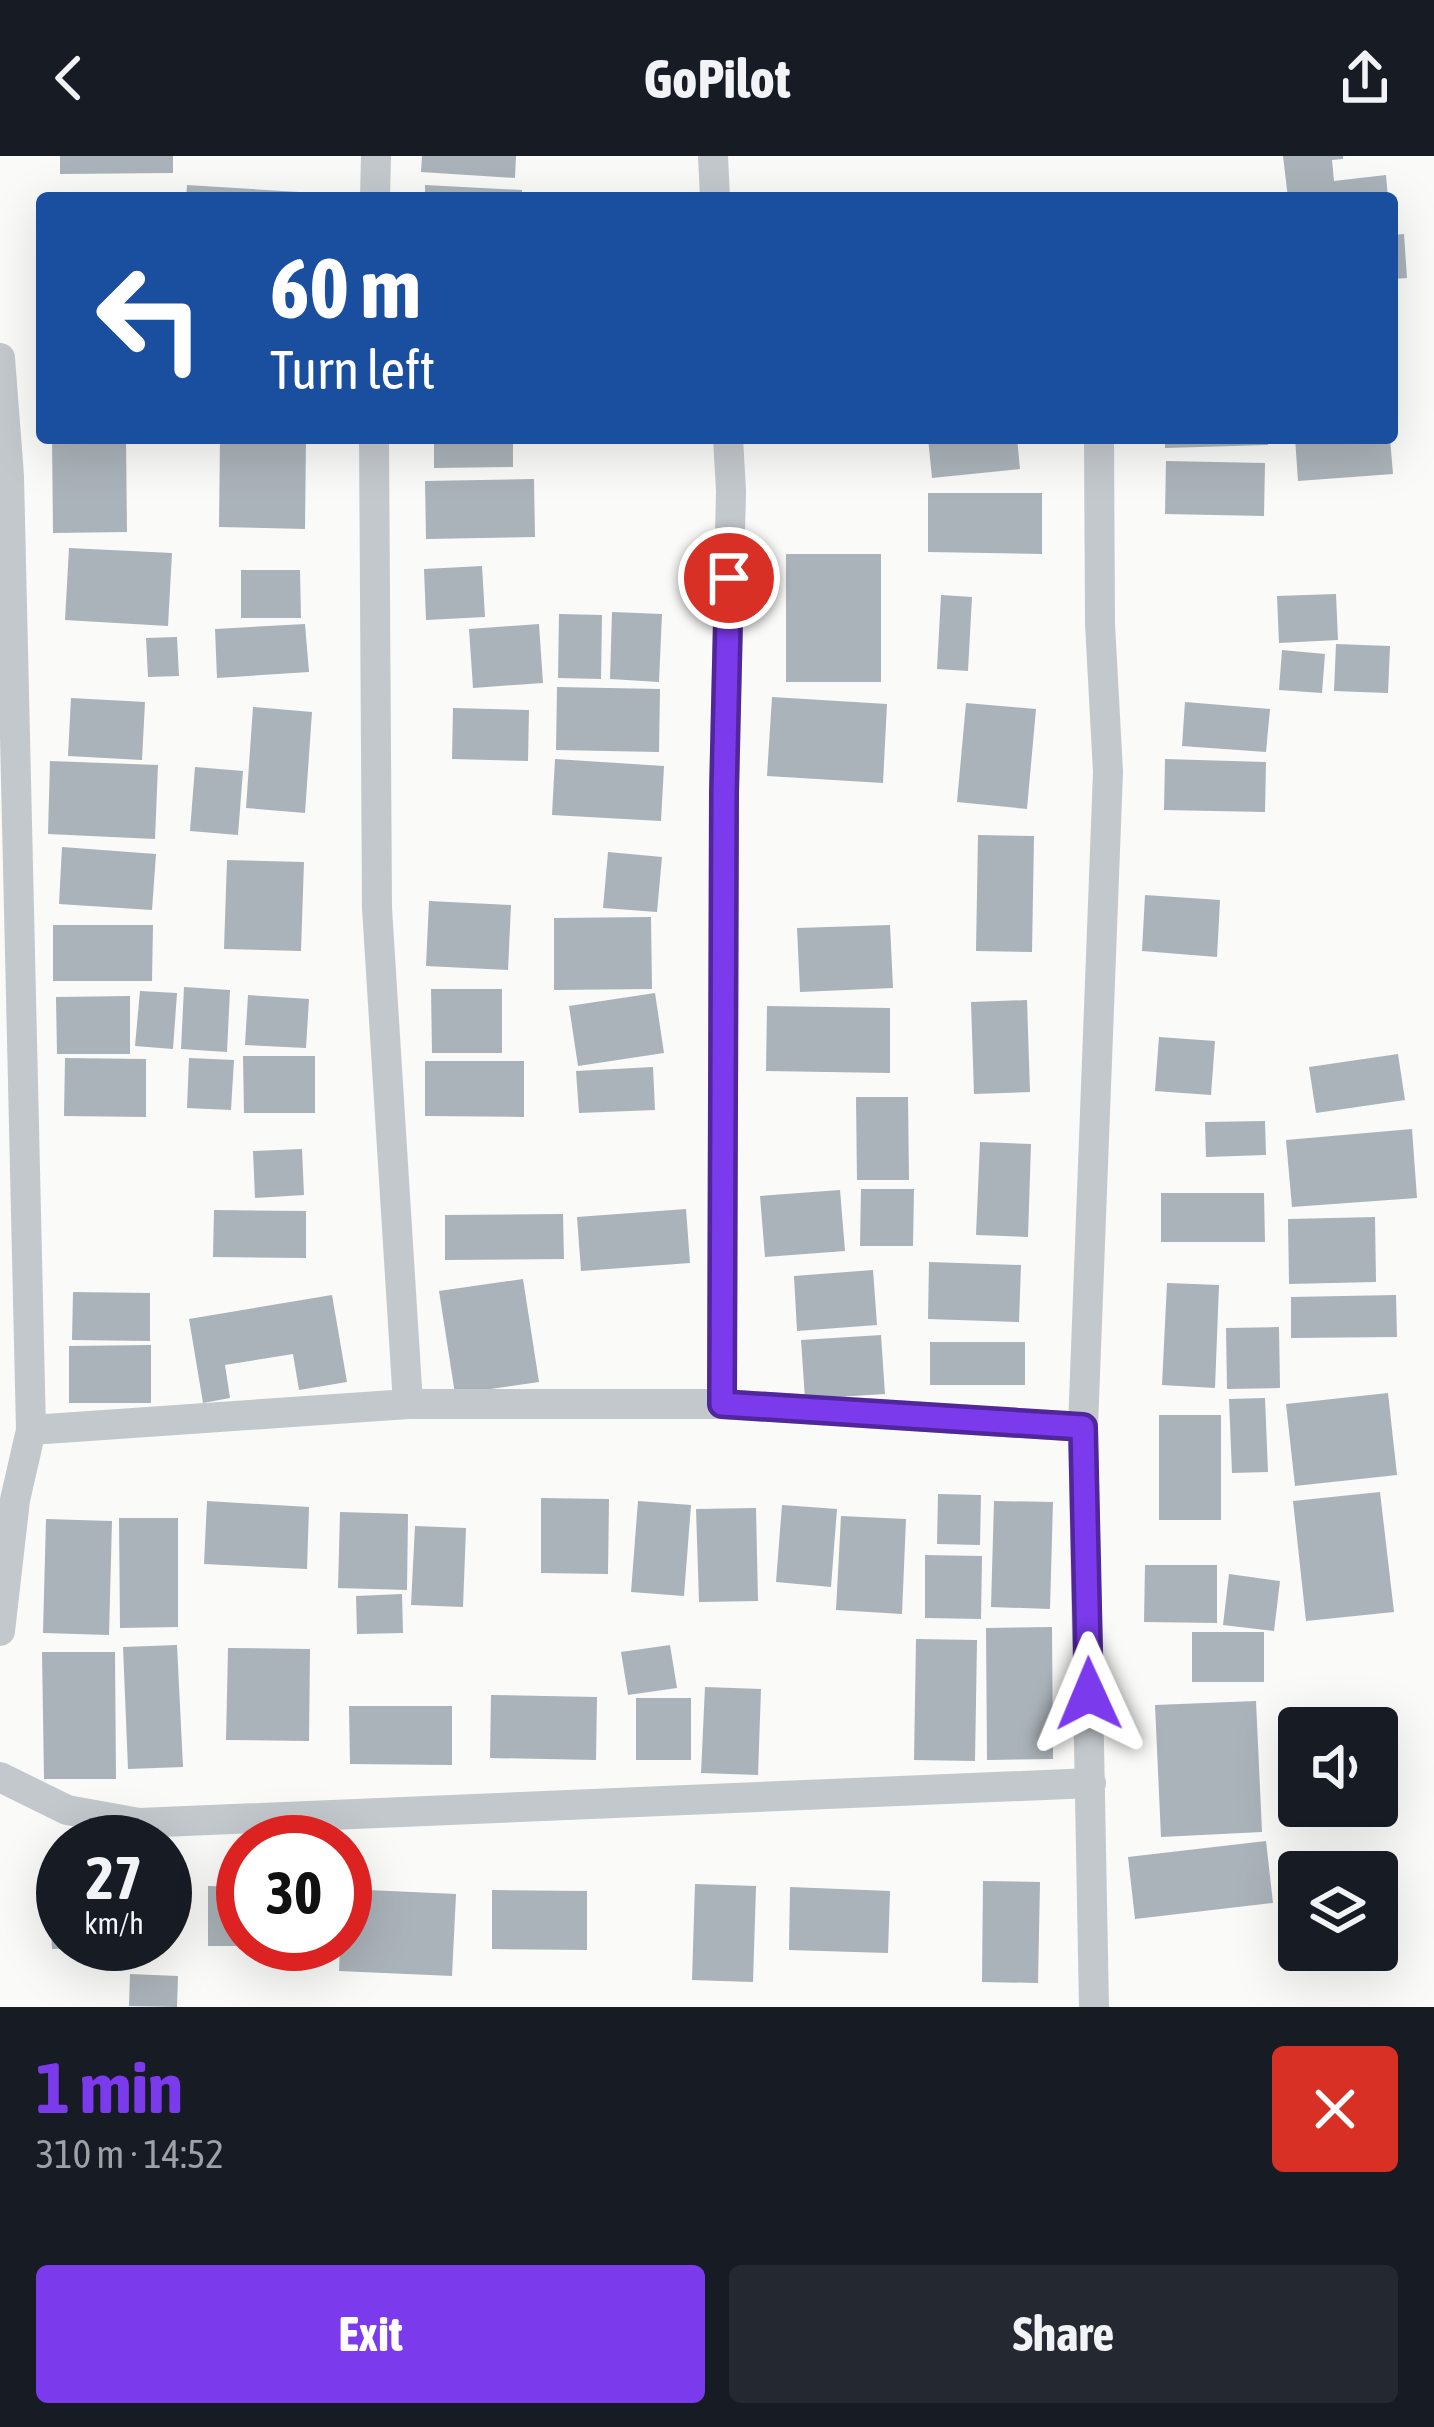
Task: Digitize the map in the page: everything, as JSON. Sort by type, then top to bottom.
[{"type":"street","points":[[376,156],[376,192]]},
{"type":"street","points":[[713,156],[715,192]]},
{"type":"street","points":[[0,358],[9,476],[31,1430],[15,1500],[0,1631]]},
{"type":"street","points":[[374,444],[376,908],[408,1404]]},
{"type":"street","points":[[722,1404],[728,444]]},
{"type":"street","points":[[1094,2007],[1083,1427],[1108,772],[1100,624],[1099,444]]},
{"type":"street","points":[[31,1430],[408,1404],[722,1404],[1083,1427]]},
{"type":"street","points":[[0,1777],[67,1810],[139,1823],[1091,1783]]},
{"type":"building","points":[[60,156],[173,156],[173,173],[60,174]]},
{"type":"building","points":[[422,156],[516,156],[515,178],[421,172]]},
{"type":"building","points":[[1283,156],[1343,156],[1332,160],[1334,181],[1386,175],[1387,192],[1287,192]]},
{"type":"building","points":[[187,185],[299,192],[186,192]]},
{"type":"building","points":[[425,185],[522,190],[522,192],[425,192]]},
{"type":"building","points":[[1398,234],[1404,234],[1407,278],[1398,279]]},
{"type":"building","points":[[52,444],[126,444],[127,532],[53,533]]},
{"type":"building","points":[[220,444],[306,444],[305,529],[219,527]]},
{"type":"building","points":[[434,444],[513,444],[513,467],[434,468]]},
{"type":"building","points":[[929,444],[1018,444],[1020,469],[932,478]]},
{"type":"building","points":[[1165,444],[1268,444],[1268,445],[1165,448]]},
{"type":"building","points":[[1295,444],[1390,444],[1393,474],[1298,481]]},
{"type":"building","points":[[1166,461],[1265,463],[1264,516],[1165,514]]},
{"type":"building","points":[[534,479],[535,537],[426,539],[425,481]]},
{"type":"building","points":[[928,493],[1042,493],[1042,554],[928,552]]},
{"type":"building","points":[[69,548],[172,553],[168,626],[65,620]]},
{"type":"building","points":[[786,554],[881,554],[881,682],[786,682]]},
{"type":"building","points":[[482,566],[485,617],[426,620],[424,569]]},
{"type":"building","points":[[241,570],[300,570],[301,618],[241,618]]},
{"type":"building","points":[[1336,594],[1338,640],[1279,643],[1277,596]]},
{"type":"building","points":[[941,595],[972,597],[968,671],[937,669]]},
{"type":"building","points":[[612,612],[662,614],[659,682],[610,679]]},
{"type":"building","points":[[559,614],[602,615],[601,679],[558,678]]},
{"type":"building","points":[[305,624],[309,672],[217,678],[215,629]]},
{"type":"building","points":[[539,624],[543,683],[473,688],[469,629]]},
{"type":"building","points":[[177,637],[179,676],[148,677],[146,638]]},
{"type":"building","points":[[1336,644],[1390,646],[1388,693],[1334,691]]},
{"type":"building","points":[[1282,650],[1325,654],[1322,693],[1279,690]]},
{"type":"building","points":[[557,687],[660,689],[659,752],[556,750]]},
{"type":"building","points":[[772,697],[887,704],[883,783],[767,776]]},
{"type":"building","points":[[71,698],[145,702],[142,760],[68,756]]},
{"type":"building","points":[[1185,702],[1270,709],[1266,752],[1182,746]]},
{"type":"building","points":[[966,703],[1036,709],[1027,809],[957,802]]},
{"type":"building","points":[[253,707],[312,712],[305,813],[246,808]]},
{"type":"building","points":[[453,708],[529,710],[528,761],[452,759]]},
{"type":"building","points":[[555,759],[664,766],[661,821],[552,815]]},
{"type":"building","points":[[1165,759],[1266,762],[1265,812],[1164,810]]},
{"type":"building","points":[[50,761],[158,765],[155,839],[48,834]]},
{"type":"building","points":[[195,767],[243,771],[238,835],[190,831]]},
{"type":"building","points":[[978,835],[1034,836],[1032,952],[976,951]]},
{"type":"building","points":[[62,847],[156,854],[152,910],[59,904]]},
{"type":"building","points":[[608,852],[662,857],[657,912],[603,908]]},
{"type":"building","points":[[227,860],[304,862],[301,951],[224,949]]},
{"type":"building","points":[[1145,895],[1220,900],[1217,957],[1142,951]]},
{"type":"building","points":[[429,901],[511,905],[508,970],[426,966]]},
{"type":"building","points":[[651,917],[652,989],[554,990],[554,918]]},
{"type":"building","points":[[53,925],[153,925],[152,981],[53,981]]},
{"type":"building","points":[[890,925],[893,988],[800,992],[797,928]]},
{"type":"building","points":[[184,987],[230,990],[227,1052],[181,1049]]},
{"type":"building","points":[[431,989],[502,989],[502,1053],[432,1053]]},
{"type":"building","points":[[140,991],[177,993],[173,1049],[135,1046]]},
{"type":"building","points":[[655,993],[664,1053],[578,1066],[569,1006]]},
{"type":"building","points":[[248,995],[309,999],[306,1048],[245,1045]]},
{"type":"building","points":[[130,996],[130,1054],[57,1054],[56,997]]},
{"type":"building","points":[[1027,1000],[1030,1092],[974,1094],[971,1002]]},
{"type":"building","points":[[767,1006],[890,1008],[890,1073],[766,1071]]},
{"type":"building","points":[[1159,1037],[1215,1041],[1211,1095],[1155,1091]]},
{"type":"building","points":[[1398,1054],[1405,1100],[1316,1113],[1309,1067]]},
{"type":"building","points":[[243,1056],[315,1056],[315,1113],[244,1113]]},
{"type":"building","points":[[65,1058],[146,1059],[146,1117],[64,1116]]},
{"type":"building","points":[[189,1058],[234,1060],[231,1110],[187,1108]]},
{"type":"building","points":[[425,1061],[524,1061],[524,1117],[425,1116]]},
{"type":"building","points":[[653,1067],[655,1110],[579,1113],[576,1071]]},
{"type":"building","points":[[856,1097],[908,1097],[909,1180],[857,1180]]},
{"type":"building","points":[[1265,1121],[1266,1155],[1206,1157],[1205,1122]]},
{"type":"building","points":[[1412,1129],[1417,1198],[1292,1207],[1286,1140]]},
{"type":"building","points":[[980,1142],[1031,1144],[1028,1237],[976,1235]]},
{"type":"building","points":[[302,1149],[304,1195],[255,1198],[253,1151]]},
{"type":"building","points":[[861,1189],[914,1189],[913,1246],[860,1246]]},
{"type":"building","points":[[840,1190],[845,1251],[765,1257],[760,1196]]},
{"type":"building","points":[[1161,1193],[1264,1193],[1265,1242],[1161,1242]]},
{"type":"building","points":[[686,1209],[690,1263],[581,1271],[577,1217]]},
{"type":"building","points":[[214,1210],[306,1211],[306,1258],[213,1257]]},
{"type":"building","points":[[563,1214],[564,1259],[445,1260],[445,1215]]},
{"type":"building","points":[[1375,1217],[1376,1282],[1289,1284],[1288,1219]]},
{"type":"building","points":[[929,1262],[1021,1265],[1019,1322],[928,1319]]},
{"type":"building","points":[[873,1270],[877,1325],[797,1331],[794,1276]]},
{"type":"building","points":[[523,1279],[539,1382],[455,1394],[439,1291]]},
{"type":"building","points":[[1167,1283],[1219,1285],[1215,1388],[1162,1385]]},
{"type":"building","points":[[73,1292],[150,1293],[150,1341],[72,1340]]},
{"type":"building","points":[[332,1295],[347,1382],[299,1390],[293,1354],[225,1365],[230,1398],[203,1403],[189,1319]]},
{"type":"building","points":[[1396,1295],[1397,1337],[1291,1338],[1291,1297]]},
{"type":"building","points":[[1279,1327],[1280,1388],[1227,1389],[1226,1328]]},
{"type":"building","points":[[881,1335],[885,1394],[805,1399],[801,1340]]},
{"type":"building","points":[[930,1342],[1025,1342],[1025,1385],[930,1385]]},
{"type":"building","points":[[151,1345],[151,1403],[69,1403],[69,1346]]},
{"type":"building","points":[[1388,1393],[1397,1475],[1295,1486],[1286,1404]]},
{"type":"building","points":[[1265,1398],[1268,1472],[1232,1473],[1229,1399]]},
{"type":"building","points":[[1159,1415],[1221,1415],[1221,1520],[1159,1520]]},
{"type":"building","points":[[1380,1492],[1394,1612],[1306,1621],[1293,1501]]},
{"type":"building","points":[[938,1494],[981,1495],[980,1545],[937,1544]]},
{"type":"building","points":[[541,1498],[609,1499],[608,1574],[541,1573]]},
{"type":"building","points":[[207,1501],[309,1507],[307,1569],[204,1564]]},
{"type":"building","points":[[638,1501],[691,1505],[684,1596],[631,1592]]},
{"type":"building","points":[[994,1501],[1053,1502],[1050,1609],[991,1607]]},
{"type":"building","points":[[782,1505],[837,1509],[831,1587],[776,1582]]},
{"type":"building","points":[[756,1508],[758,1601],[699,1602],[696,1509]]},
{"type":"building","points":[[340,1512],[408,1514],[407,1590],[338,1588]]},
{"type":"building","points":[[841,1516],[906,1519],[902,1614],[836,1610]]},
{"type":"building","points":[[119,1518],[178,1518],[178,1627],[120,1628]]},
{"type":"building","points":[[46,1519],[112,1521],[109,1635],[43,1633]]},
{"type":"building","points":[[415,1526],[466,1528],[463,1607],[411,1605]]},
{"type":"building","points":[[925,1555],[982,1556],[981,1619],[925,1618]]},
{"type":"building","points":[[1145,1565],[1217,1565],[1217,1623],[1144,1622]]},
{"type":"building","points":[[1229,1574],[1280,1581],[1274,1631],[1223,1625]]},
{"type":"building","points":[[402,1594],[403,1633],[357,1634],[356,1596]]},
{"type":"building","points":[[1052,1627],[1053,1759],[987,1760],[986,1628]]},
{"type":"building","points":[[1192,1632],[1264,1632],[1264,1682],[1192,1682]]},
{"type":"building","points":[[916,1639],[977,1640],[975,1761],[914,1760]]},
{"type":"building","points":[[177,1645],[183,1767],[128,1769],[123,1647]]},
{"type":"building","points":[[670,1645],[677,1688],[628,1695],[621,1652]]},
{"type":"building","points":[[228,1648],[310,1649],[309,1741],[226,1740]]},
{"type":"building","points":[[42,1652],[115,1652],[116,1779],[44,1779]]},
{"type":"building","points":[[705,1687],[761,1689],[758,1775],[701,1773]]},
{"type":"building","points":[[491,1695],[597,1697],[596,1760],[490,1758]]},
{"type":"building","points":[[636,1698],[691,1698],[691,1760],[636,1760]]},
{"type":"building","points":[[1256,1701],[1262,1832],[1161,1837],[1155,1705]]},
{"type":"building","points":[[349,1706],[452,1706],[452,1765],[350,1764]]},
{"type":"building","points":[[1266,1841],[1273,1903],[1135,1919],[1128,1857]]},
{"type":"building","points":[[983,1881],[1040,1882],[1038,1983],[982,1982]]},
{"type":"building","points":[[695,1884],[756,1886],[753,1982],[692,1980]]},
{"type":"building","points":[[208,1886],[216,1886],[216,1946],[208,1946]]},
{"type":"building","points":[[790,1887],[890,1891],[888,1953],[789,1950]]},
{"type":"building","points":[[372,1890],[456,1894],[452,1976],[339,1971],[372,1971]]},
{"type":"building","points":[[492,1890],[587,1891],[587,1950],[492,1949]]},
{"type":"building","points":[[130,1974],[178,1976],[177,2007],[129,2006]]},
{"type":"route","points":[[729,578],[722,1404],[1083,1427],[1089,1694]]}]
